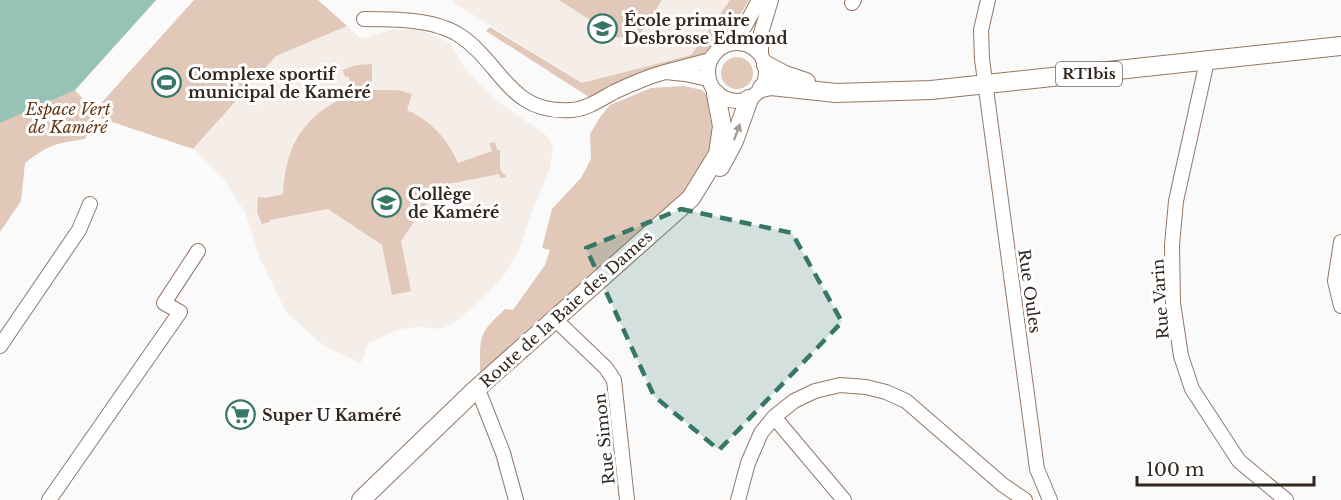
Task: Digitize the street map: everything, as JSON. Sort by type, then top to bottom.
[{"type":"main road","name":"RT1bis","points":[[755,93],[771,86],[836,93],[931,90],[1341,46]]},
{"type":"main road","name":"RT1bis","points":[[763,59],[785,75],[836,93]]},
{"type":"main road","name":"Route de la Baie des Dames","points":[[361,500],[474,391],[691,198],[718,154],[722,126],[712,87]]},
{"type":"main road","name":"Route de la Baie des Dames","points":[[374,500],[481,397],[696,202],[724,160],[755,93]]},
{"type":"street","points":[[733,43],[759,0]]},
{"type":"street","points":[[665,72],[685,74],[712,87],[732,102],[755,93],[766,73],[761,33],[771,0]]},
{"type":"street","name":"Rue Oules","points":[[988,0],[981,30],[982,59],[1037,469],[1050,500]]},
{"type":"street","points":[[364,19],[407,19],[456,33],[473,46],[522,97],[533,105],[549,110],[584,108],[636,82],[710,60]]},
{"type":"street","points":[[712,87],[708,66],[719,48],[733,43],[748,45],[763,59]]},
{"type":"street","name":"Rue Varin","points":[[1207,61],[1176,201],[1172,245],[1173,303],[1181,356],[1192,389],[1239,462],[1286,500]]},
{"type":"street","points":[[0,346],[79,230],[90,204]]},
{"type":"street","points":[[1341,242],[1335,281],[1341,306]]},
{"type":"street","points":[[48,500],[180,312],[164,303],[198,251]]},
{"type":"street","name":"Rue Simon","points":[[561,325],[606,368],[614,380],[627,500]]},
{"type":"street","points":[[738,500],[747,463],[761,433],[774,417],[794,401],[815,391],[840,385],[866,387],[886,392],[906,401],[1003,485],[1025,500]]},
{"type":"street","points":[[481,397],[503,453],[516,500]]},
{"type":"street","points":[[774,417],[843,500]]},
{"type":"highlighted area","points":[[681,209],[792,233],[842,322],[719,450],[654,396],[586,248]]},
{"type":"shaded area","points":[[0,0],[156,0],[75,90],[0,123]]},
{"type":"shaded area","name":"École primaire Desbrosse Edmond","points":[[456,0],[730,0],[691,55],[582,83],[453,2]]},
{"type":"shaded area","name":"Collège de Kaméré","points":[[347,26],[361,39],[393,29],[421,30],[450,43],[464,67],[493,98],[546,135],[553,146],[550,168],[520,247],[505,274],[458,320],[441,329],[419,327],[400,329],[368,343],[361,363],[324,346],[286,312],[260,259],[245,212],[223,178],[194,149],[276,56]]},
{"type":"green space","name":"Espace Vert de Kaméré","points":[[0,0],[156,0],[75,90],[94,111],[194,0],[318,0],[347,26],[276,56],[193,149],[97,117],[85,139],[53,146],[25,163],[21,201],[0,232]]},
{"type":"green space","points":[[559,0],[662,0],[641,33],[618,38]]},
{"type":"green space","points":[[730,0],[749,0],[728,35],[709,47],[703,56],[660,67],[632,78],[592,99],[486,31],[490,27],[582,83],[691,55]]},
{"type":"green space","points":[[737,57],[749,61],[753,73],[749,85],[737,89],[725,85],[721,73],[725,61]]},
{"type":"green space","points":[[372,64],[372,90],[398,90],[412,94],[407,110],[437,131],[458,163],[492,151],[489,143],[495,142],[497,150],[500,150],[500,168],[506,177],[500,178],[499,174],[438,186],[401,241],[411,291],[392,295],[382,245],[328,209],[270,220],[262,224],[257,212],[258,197],[266,198],[283,194],[289,159],[302,131],[323,110],[354,93],[348,76],[345,77],[343,70],[357,65]]},
{"type":"green space","points":[[684,86],[702,90],[715,105],[715,139],[703,168],[678,203],[482,376],[480,360],[482,336],[505,309],[513,310],[545,265],[550,250],[542,248],[552,209],[581,178],[591,159],[590,134],[600,117],[610,105],[651,88]]},
{"type":"place","name":"École primaire Desbrosse Edmond","points":[[603,29]]},
{"type":"place","name":"Complexe sportif municipal de Kaméré","points":[[167,83]]},
{"type":"place","name":"Collège de Kaméré","points":[[387,203]]},
{"type":"place","name":"Super U Kaméré","points":[[241,415]]}]
